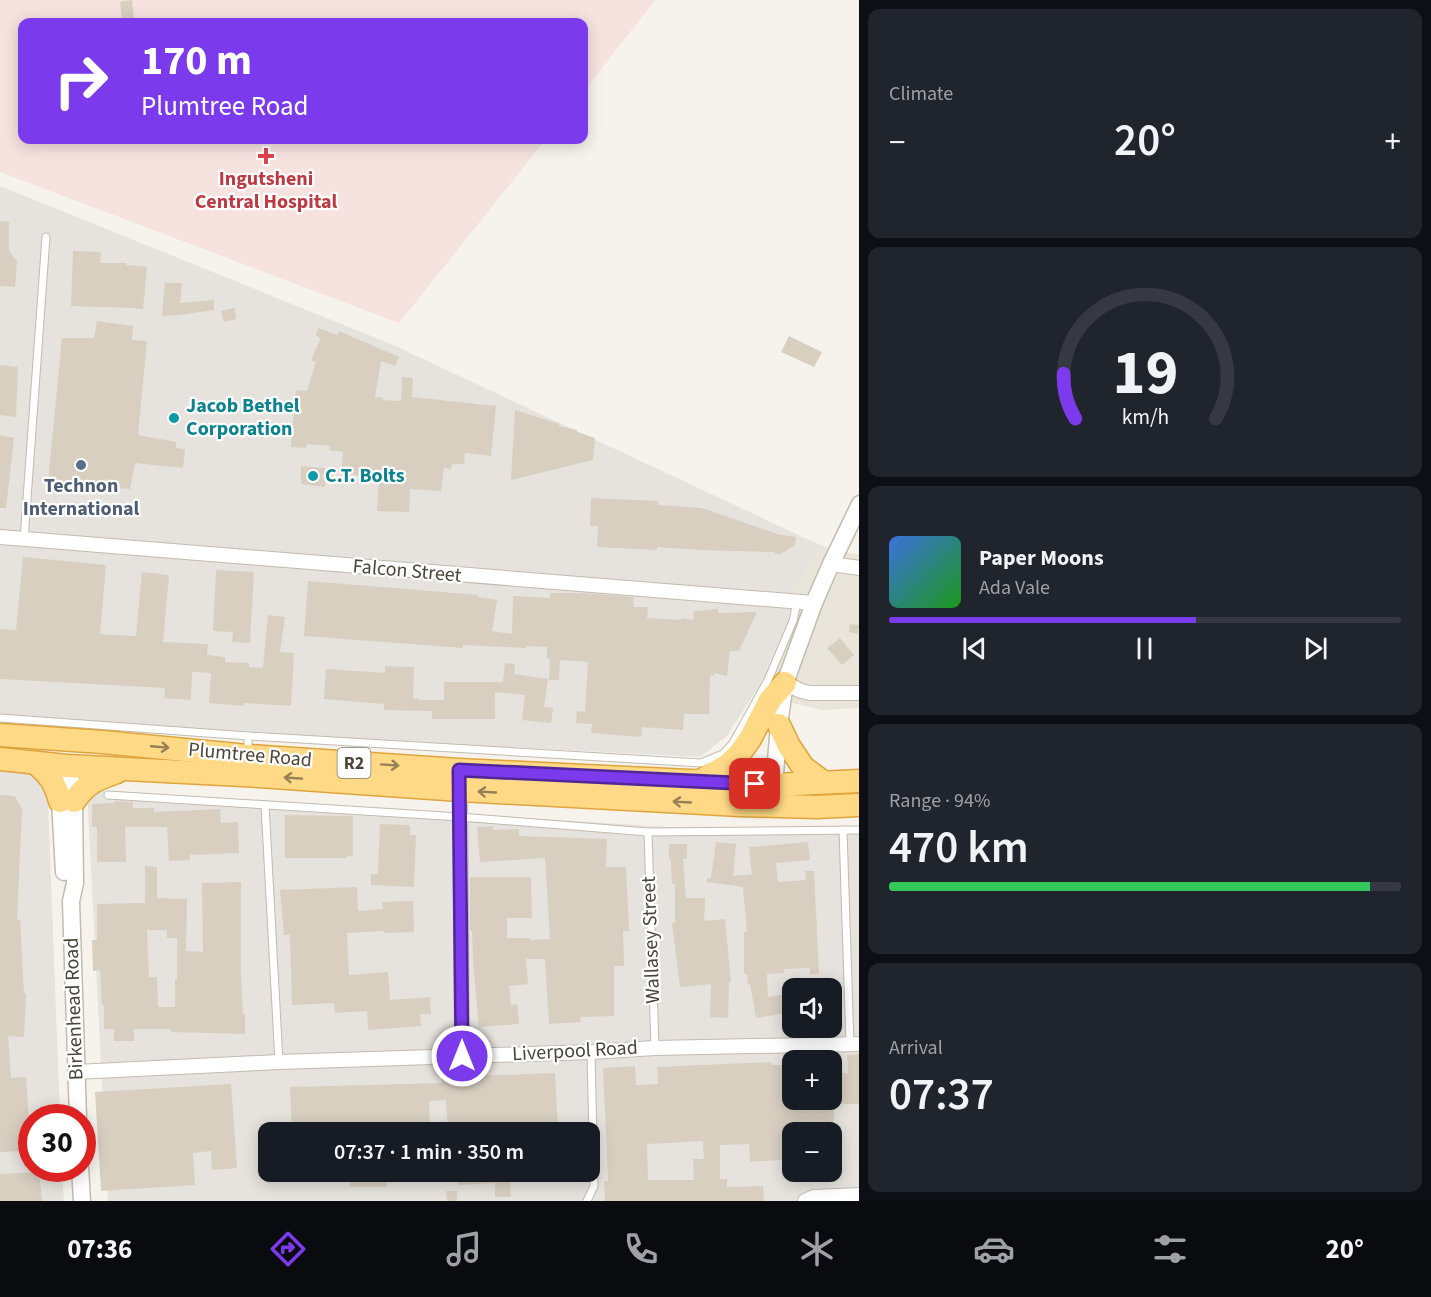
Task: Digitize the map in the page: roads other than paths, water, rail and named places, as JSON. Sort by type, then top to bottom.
[{"type":"highway","points":[[698,781],[728,765],[740,753],[750,739],[770,700],[785,683]]},
{"type":"highway","points":[[779,725],[803,767],[823,782]]},
{"type":"highway","name":"Plumtree Road","points":[[0,735],[102,742],[248,746],[460,780],[740,805],[859,806]]},
{"type":"highway","points":[[30,736],[67,766],[77,754],[102,742]]},
{"type":"highway","name":"Plumtree Road","points":[[0,759],[124,770],[259,776],[698,781],[774,785],[859,781]]},
{"type":"highway","points":[[35,763],[50,777],[67,801],[92,782],[124,770]]},
{"type":"highway","points":[[740,805],[759,798],[774,785],[788,796],[816,807]]},
{"type":"street","points":[[774,785],[785,683],[806,603],[831,564],[859,506]]},
{"type":"street","name":"Falcon Street","points":[[0,537],[806,603]]},
{"type":"street","points":[[831,564],[859,568]]},
{"type":"street","points":[[785,683],[810,693],[859,693]]},
{"type":"street","name":"Birkenhead Road","points":[[67,766],[71,778],[67,801],[64,881],[71,901],[77,1104]]},
{"type":"street","points":[[460,780],[462,1056]]},
{"type":"street","name":"Liverpool Road","points":[[76,1072],[279,1062],[591,1052],[655,1047],[855,1044]]},
{"type":"street","points":[[81,1182],[82,1201]]},
{"type":"street","points":[[806,1201],[814,1197],[859,1195]]},
{"type":"lane","points":[[24,540],[46,237]]},
{"type":"lane","points":[[0,718],[248,746],[701,763],[723,754],[733,743],[768,680],[793,621],[806,603]]},
{"type":"lane","points":[[108,795],[460,817],[648,832],[859,830]]},
{"type":"lane","points":[[265,805],[279,1062]]},
{"type":"lane","points":[[843,830],[855,1044]]},
{"type":"lane","name":"Wallasey Street","points":[[648,832],[655,1047]]},
{"type":"lane","points":[[587,1201],[594,1186],[591,1052]]},
{"type":"place","name":"Ingutsheni Central Hospital","points":[[266,156]]},
{"type":"place","name":"Jacob Bethel Corporation","points":[[174,418]]},
{"type":"place","name":"Technon International","points":[[81,465]]},
{"type":"place","name":"C.T. Bolts","points":[[313,476]]}]
